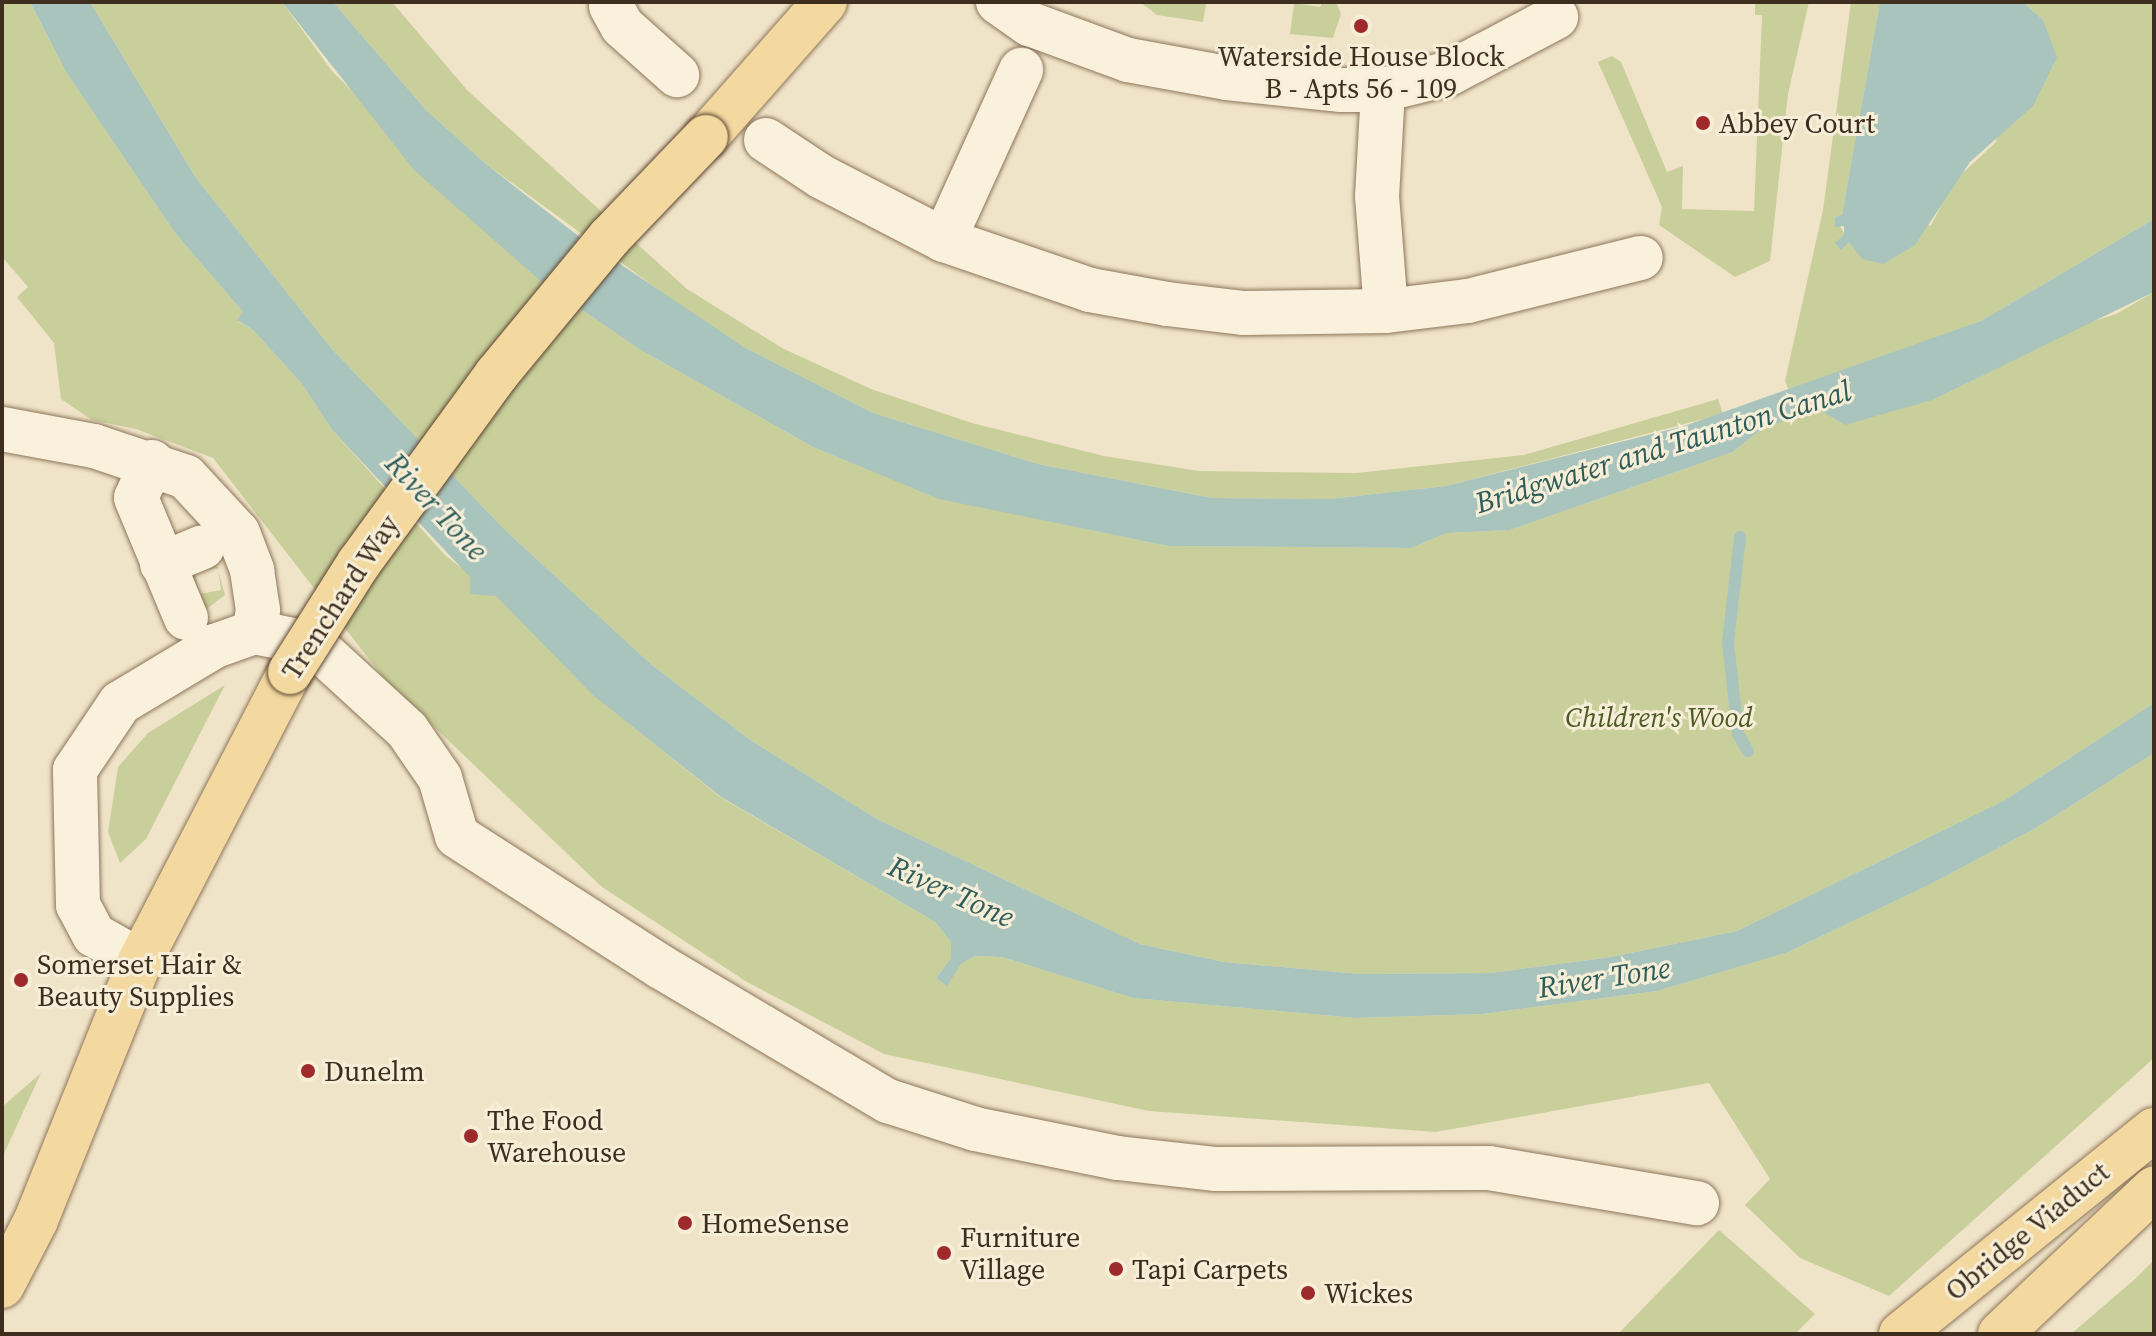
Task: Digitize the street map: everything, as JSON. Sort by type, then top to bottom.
[{"type":"main road","name":"Trenchard Way","points":[[2,1286],[36,1220],[140,961],[290,672],[368,550],[496,375],[609,238],[706,137],[825,2]]},
{"type":"main road","name":"Obridge Viaduct","points":[[1901,1334],[2154,1130]]},
{"type":"main road","name":"Obridge Viaduct","points":[[2000,1334],[2154,1189]]},
{"type":"street","points":[[998,2],[1030,24],[1128,60],[1227,78],[1383,90],[1487,58],[1556,17]]},
{"type":"street","points":[[611,3],[622,26],[677,75]]},
{"type":"street","points":[[944,240],[1021,70]]},
{"type":"street","points":[[1383,90],[1377,196],[1386,311]]},
{"type":"street","points":[[766,140],[822,177],[944,240],[1077,286],[1167,304],[1244,313],[1386,311],[1468,301],[1641,258]]},
{"type":"street","points":[[2,429],[152,462],[186,477],[238,533],[252,570],[258,610],[254,632]]},
{"type":"street","points":[[152,462],[136,498],[186,618]]},
{"type":"street","points":[[162,564],[203,547]]},
{"type":"street","points":[[140,961],[94,935],[78,905],[75,770],[120,703],[215,646],[254,632],[303,642],[323,653],[407,730],[440,778],[457,836],[661,967],[888,1101],[975,1129],[1118,1158],[1216,1169],[1489,1168],[1697,1203]]},
{"type":"street","points":[[2068,1272],[2154,1213]]},
{"type":"green space","points":[[2,2],[30,2],[66,72],[175,233],[243,312],[238,321],[253,330],[302,384],[333,431],[445,555],[496,595],[594,695],[720,797],[935,922],[951,942],[951,958],[936,978],[946,985],[961,964],[975,956],[1002,957],[1133,998],[1355,1018],[1483,1014],[1657,991],[1786,953],[1931,884],[2036,828],[2154,753],[2154,1058],[1889,1296],[1800,1258],[1745,1205],[1770,1179],[1709,1083],[1436,1132],[1149,1111],[884,1054],[747,982],[602,887],[386,681],[213,458],[136,429],[92,420],[61,399],[54,343],[17,297],[28,287],[2,257]]},
{"type":"green space","name":"Children's Wood","points":[[90,2],[282,2],[332,71],[543,283],[639,349],[813,447],[939,498],[1168,546],[1411,548],[1447,533],[1510,530],[1733,452],[1764,427],[2116,314],[2154,292],[2154,703],[2005,800],[1737,931],[1611,957],[1490,973],[1361,974],[1224,962],[1140,944],[877,819],[749,739],[652,665],[505,530],[332,349],[196,178]]},
{"type":"green space","points":[[333,2],[392,2],[467,90],[687,289],[784,349],[871,389],[972,423],[1104,456],[1199,471],[1356,473],[1524,455],[1718,399],[1723,414],[1446,486],[1330,499],[1212,498],[1038,464],[873,413],[744,347],[667,296],[486,164],[426,110]]},
{"type":"green space","points":[[1140,2],[1206,4],[1203,22],[1157,15]]},
{"type":"green space","points":[[1322,2],[1336,2],[1341,14],[1333,38],[1290,34],[1294,3],[1320,7]]},
{"type":"green space","points":[[1755,2],[1809,2],[1788,94],[1770,261],[1735,277],[1659,225],[1662,207],[1598,62],[1612,56],[1621,62],[1667,172],[1683,166],[1682,209],[1754,211],[1762,15],[1755,15]]},
{"type":"green space","points":[[1851,2],[1880,2],[1842,216],[1835,217],[1849,242],[1931,225],[1954,181],[1995,143],[2043,20],[2023,2],[2154,2],[2154,219],[1981,321],[1790,393],[1785,381],[1823,210]]},
{"type":"green space","points":[[214,555],[218,568],[195,572],[199,594],[221,590],[218,571],[225,595],[197,616],[188,573]]},
{"type":"green space","points":[[225,685],[146,839],[120,863],[108,832],[118,767],[148,733]]},
{"type":"green space","points":[[41,1073],[2,1158],[2,1107]]},
{"type":"green space","points":[[1719,1230],[1815,1314],[1795,1334],[1618,1334]]},
{"type":"green space","points":[[2154,1260],[2154,1334],[2071,1334],[2135,1279]]},
{"type":"water","name":"River Tone","points":[[30,2],[90,2],[196,178],[332,349],[505,530],[652,665],[749,739],[877,819],[1140,944],[1224,962],[1361,974],[1490,973],[1611,957],[1737,931],[2005,800],[2154,703],[2154,753],[2036,828],[1931,884],[1786,953],[1657,991],[1483,1014],[1355,1018],[1133,998],[1002,957],[975,956],[961,964],[947,986],[936,978],[951,958],[951,942],[935,922],[721,797],[593,695],[496,596],[470,594],[470,577],[333,431],[302,384],[253,330],[237,320],[243,312],[175,233],[66,72]]},
{"type":"water","name":"Bridgwater and Taunton Canal","points":[[282,2],[333,2],[426,110],[486,164],[577,235],[744,347],[873,413],[1038,464],[1212,498],[1330,499],[1446,486],[1684,426],[1981,321],[2154,219],[2154,292],[1932,400],[1845,425],[1820,410],[1764,427],[1733,452],[1510,530],[1447,533],[1411,548],[1168,546],[939,499],[813,447],[639,349],[543,283],[414,170]]},
{"type":"water","points":[[1880,2],[2023,2],[2043,20],[2057,57],[2033,106],[1970,162],[1915,245],[1883,264],[1862,259],[1849,242],[1841,250],[1835,243],[1844,235],[1844,226],[1835,227],[1835,217],[1842,215]]},
{"type":"waterway","points":[[1740,537],[1728,642],[1738,734],[1748,751]]},
{"type":"place","name":"Waterside House Block B - Apts 56 - 109","points":[[1361,26]]},
{"type":"place","name":"Abbey Court","points":[[1703,123]]},
{"type":"place","name":"Somerset Hair & Beauty Supplies","points":[[21,980]]},
{"type":"place","name":"Dunelm","points":[[308,1071]]},
{"type":"place","name":"The Food Warehouse","points":[[471,1136]]},
{"type":"place","name":"HomeSense","points":[[685,1223]]},
{"type":"place","name":"Furniture Village","points":[[944,1253]]},
{"type":"place","name":"Tapi Carpets","points":[[1116,1269]]},
{"type":"place","name":"Wickes","points":[[1308,1293]]}]
